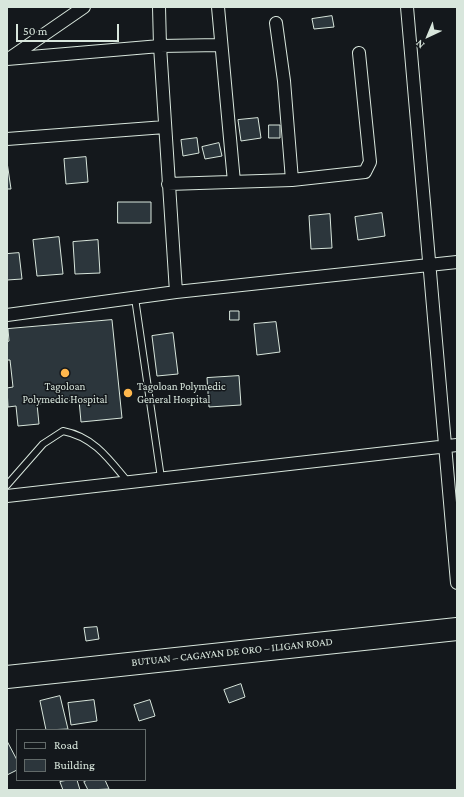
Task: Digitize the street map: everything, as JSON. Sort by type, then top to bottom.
[{"type":"highway","name":"BUTUAN – CAGAYAN DE ORO – ILIGAN ROAD","points":[[7,677],[457,629]]},
{"type":"street","points":[[8,59],[84,7]]},
{"type":"street","points":[[159,7],[168,184],[176,292]]},
{"type":"street","points":[[218,7],[220,45],[234,182]]},
{"type":"street","points":[[407,7],[430,266],[451,446],[457,583]]},
{"type":"street","points":[[276,23],[284,81],[292,180]]},
{"type":"street","points":[[8,59],[160,46],[220,45]]},
{"type":"street","points":[[168,184],[292,180],[358,174],[365,172],[370,162],[359,53]]},
{"type":"street","points":[[7,139],[165,127]]},
{"type":"street","points":[[7,315],[176,292],[457,262]]},
{"type":"street","points":[[7,496],[451,446]]},
{"type":"lane","points":[[135,298],[161,478]]},
{"type":"lane","points":[[7,485],[43,444],[63,431],[78,434],[102,451],[128,482]]},
{"type":"building","points":[[332,16],[334,27],[314,29],[312,19]]},
{"type":"building","points":[[258,118],[261,138],[241,141],[238,120]]},
{"type":"building","points":[[269,125],[280,125],[280,138],[269,138]]},
{"type":"building","points":[[197,138],[199,153],[183,156],[181,140]]},
{"type":"building","points":[[219,143],[222,156],[205,159],[202,147]]},
{"type":"building","points":[[86,157],[88,182],[66,184],[64,159]]},
{"type":"building","points":[[7,162],[11,189],[7,189]]},
{"type":"building","points":[[118,202],[151,202],[151,223],[118,223]]},
{"type":"building","points":[[382,213],[385,236],[358,240],[355,217]]},
{"type":"building","points":[[330,214],[332,248],[311,249],[309,216]]},
{"type":"building","points":[[59,237],[63,274],[37,276],[33,240]]},
{"type":"building","points":[[98,240],[100,273],[75,274],[73,242]]},
{"type":"building","points":[[19,253],[22,279],[7,280],[7,254]]},
{"type":"building","points":[[230,311],[239,311],[239,320],[230,320]]},
{"type":"building","name":"Tagoloan Polymedic Hospital","points":[[112,320],[122,418],[81,422],[79,400],[37,404],[39,424],[18,426],[16,406],[8,407],[7,388],[13,387],[10,360],[7,360],[7,342],[9,341],[8,329]]},
{"type":"building","points":[[276,322],[280,352],[257,355],[254,324]]},
{"type":"building","points":[[173,333],[178,374],[157,376],[152,336]]},
{"type":"building","points":[[239,376],[241,405],[209,407],[207,378]]},
{"type":"building","points":[[97,627],[99,639],[86,641],[84,628]]},
{"type":"building","points":[[241,684],[245,697],[229,703],[224,690]]},
{"type":"building","points":[[60,696],[68,729],[46,729],[40,701]]},
{"type":"building","points":[[94,700],[97,721],[71,725],[68,703]]},
{"type":"building","points":[[150,700],[155,716],[139,721],[134,705]]},
{"type":"building","points":[[7,741],[16,758],[16,770],[7,775]]},
{"type":"building","points":[[77,781],[80,790],[63,790],[60,782]]},
{"type":"building","points":[[105,781],[109,789],[88,790],[84,782]]},
{"type":"place","name":"Tagoloan Polymedic Hospital","points":[[65,373]]},
{"type":"place","name":"Tagoloan Polymedic General Hospital","points":[[128,393]]}]
